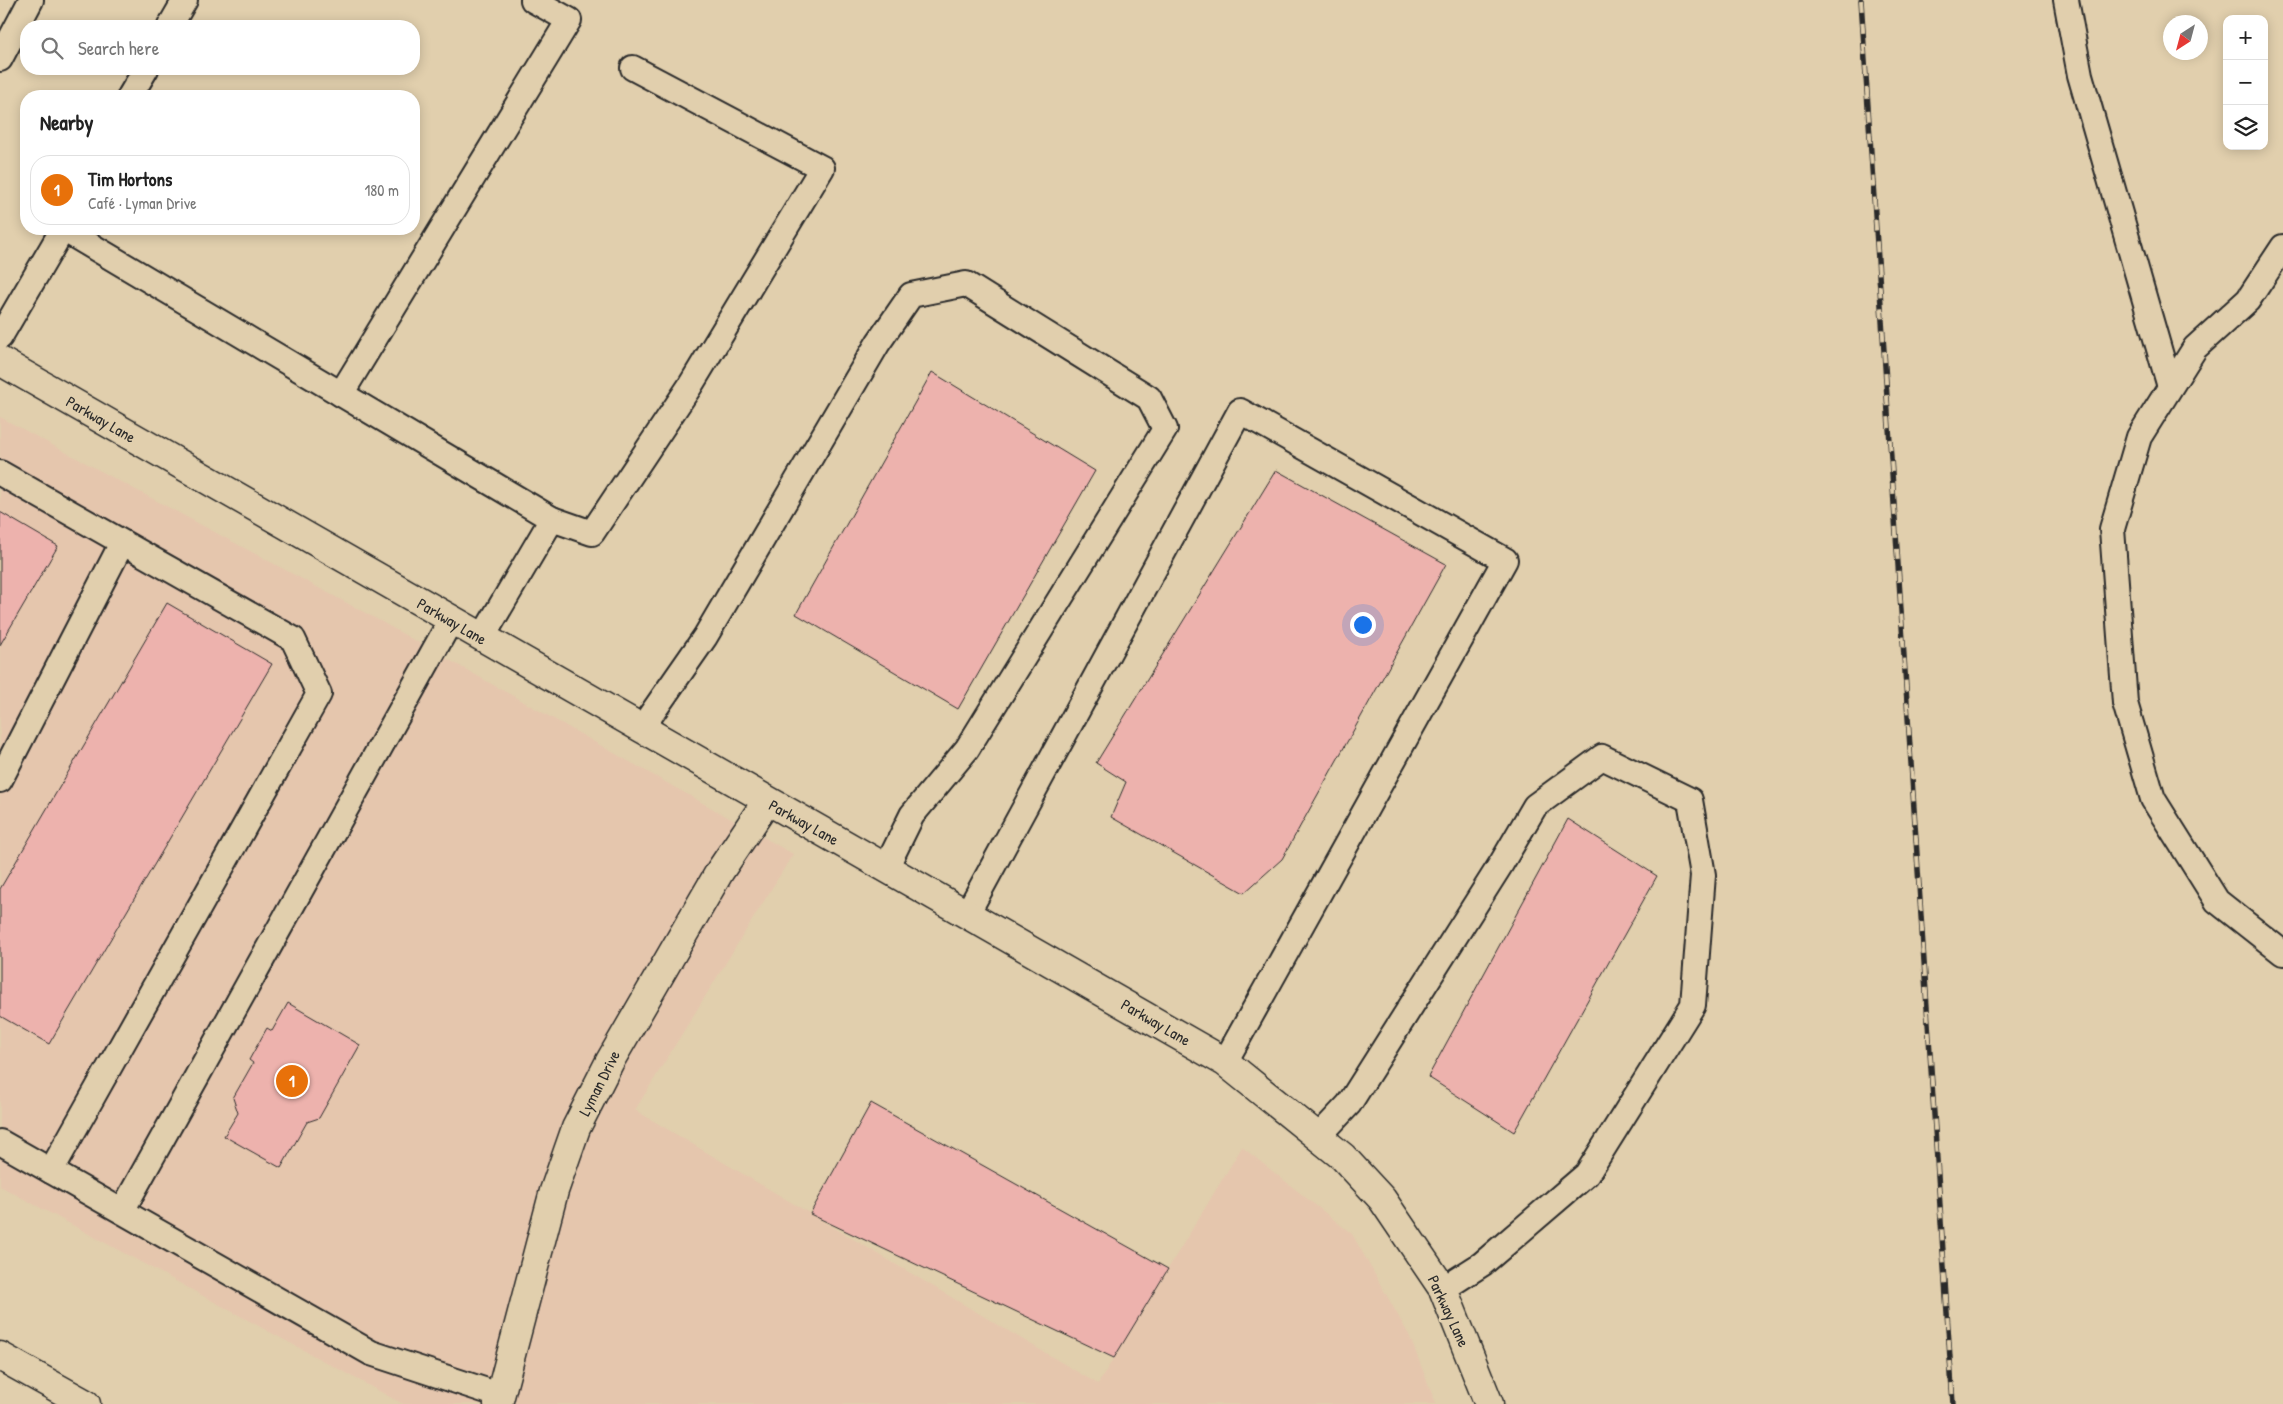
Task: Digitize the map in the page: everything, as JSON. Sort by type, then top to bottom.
[{"type":"street","name":"Parkway Lane","points":[[0,361],[1225,1062],[1343,1157],[1382,1199],[1443,1289],[1489,1404]]},
{"type":"street","name":"Lyman Drive","points":[[497,1401],[554,1192],[576,1128],[610,1060],[720,872],[766,801]]},
{"type":"street","points":[[0,1356],[86,1404]]},
{"type":"lane","points":[[20,20],[31,0]]},
{"type":"lane","points":[[173,20],[185,0]]},
{"type":"lane","points":[[341,394],[569,20],[533,0]]},
{"type":"lane","points":[[2066,0],[2080,75],[2170,387]]},
{"type":"lane","points":[[0,59],[20,21]]},
{"type":"lane","points":[[73,235],[552,519],[592,533],[690,386],[822,168],[634,68]]},
{"type":"lane","points":[[134,90],[142,75]]},
{"type":"lane","points":[[0,337],[60,235]]},
{"type":"lane","points":[[2283,247],[2248,300],[2195,348],[2139,437],[2112,529],[2125,703],[2153,799],[2217,901],[2283,953]]},
{"type":"lane","points":[[642,729],[706,637],[878,344],[911,295],[966,284],[1149,398],[1165,429],[967,749],[912,815],[886,868]]},
{"type":"lane","points":[[967,914],[1240,411],[1505,560],[1225,1062]]},
{"type":"lane","points":[[0,472],[293,639],[319,694],[51,1171]]},
{"type":"lane","points":[[482,638],[552,519]]},
{"type":"lane","points":[[0,780],[122,543]]},
{"type":"lane","points":[[122,1211],[451,620]]},
{"type":"lane","points":[[1318,1137],[1349,1104],[1496,872],[1535,806],[1602,757],[1690,800],[1703,875],[1694,1005],[1587,1174],[1482,1264],[1443,1289]]},
{"type":"lane","points":[[0,1142],[371,1353],[497,1401]]},
{"type":"shaded area","points":[[0,417],[373,617],[793,854],[635,1110],[1098,1384],[1242,1147],[1352,1234],[1409,1335],[1436,1404],[403,1404],[0,1186]]},
{"type":"building","points":[[932,372],[1095,471],[958,709],[796,614]]},
{"type":"building","points":[[1276,470],[1446,564],[1282,859],[1244,893],[1111,817],[1126,782],[1096,763]]},
{"type":"building","points":[[0,512],[58,546],[0,645]]},
{"type":"building","points":[[167,603],[272,664],[49,1044],[0,1016],[0,889]]},
{"type":"building","points":[[1568,819],[1657,876],[1514,1132],[1428,1077]]},
{"type":"building","points":[[288,1003],[360,1045],[319,1118],[307,1122],[281,1168],[224,1136],[238,1113],[233,1098],[253,1063],[249,1060],[267,1028],[272,1031]]},
{"type":"building","points":[[871,1103],[1168,1269],[1114,1358],[810,1214]]},
{"type":"railway","points":[[1861,0],[1953,1404]]},
{"type":"place","name":"Tim Hortons","points":[[292,1081]]}]
